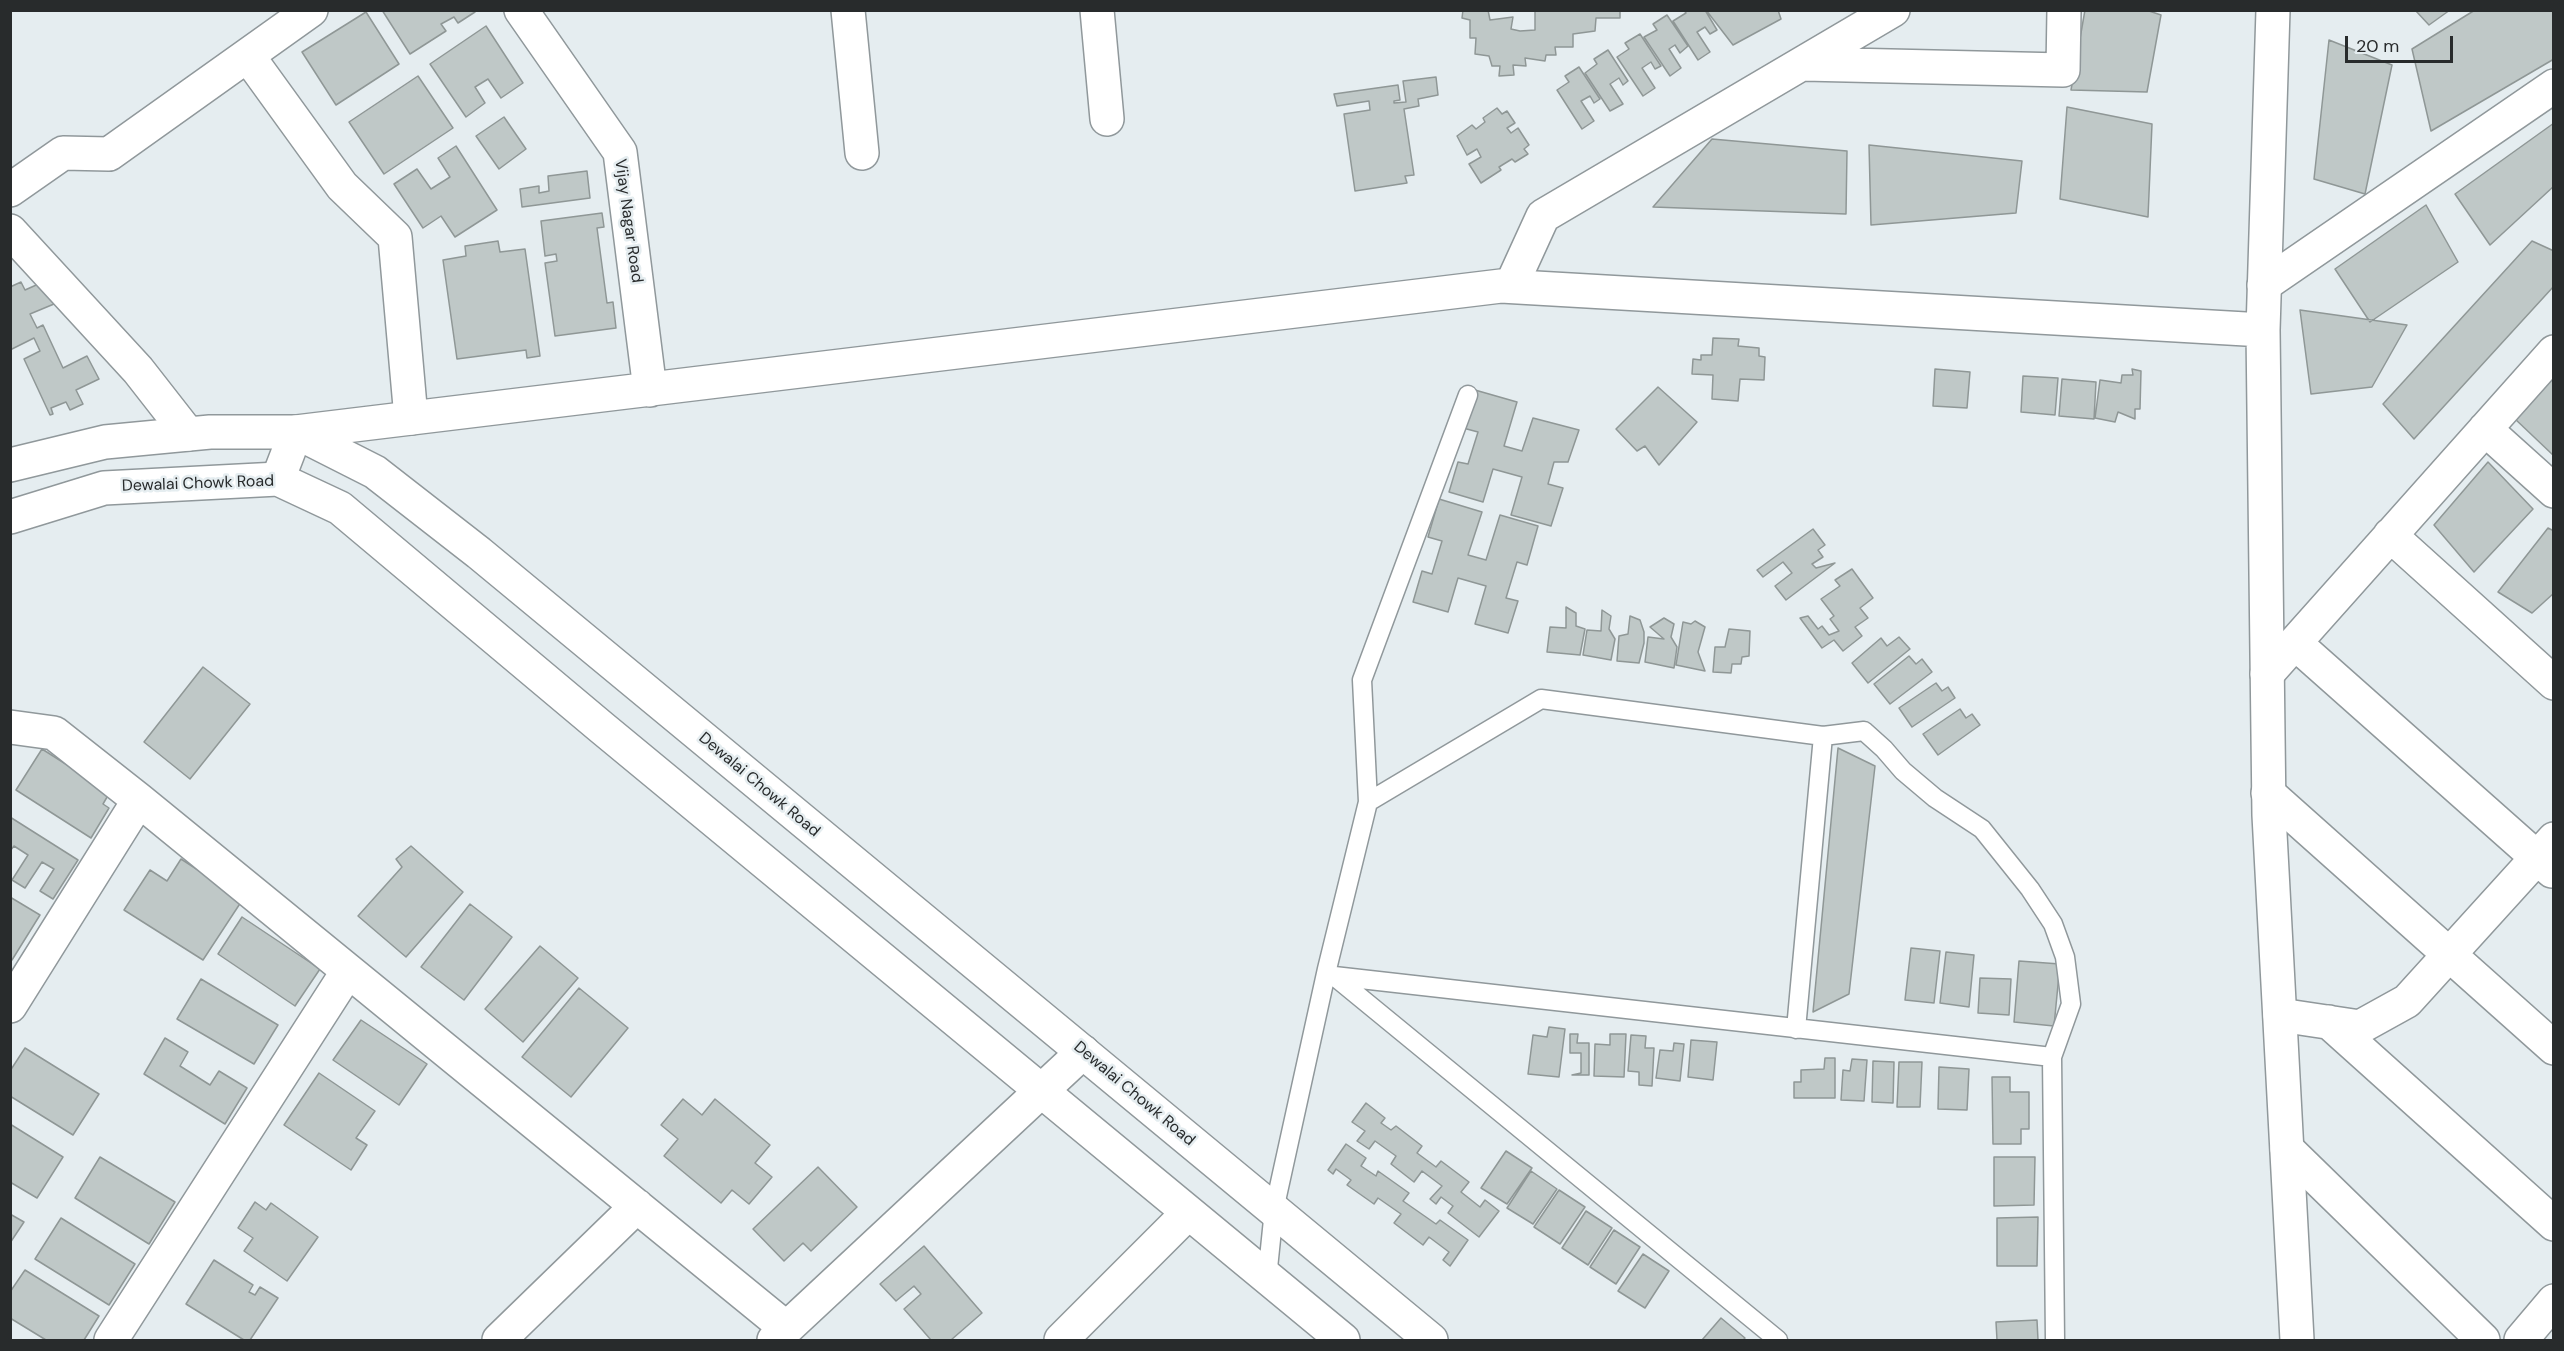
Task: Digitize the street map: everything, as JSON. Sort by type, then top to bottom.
[{"type":"street","points":[[10,190],[63,153],[109,154],[311,10]]},
{"type":"street","name":"Vijay Nagar Road","points":[[521,10],[620,152],[650,390]]},
{"type":"street","points":[[848,10],[862,153]]},
{"type":"street","points":[[1097,10],[1107,119]]},
{"type":"street","points":[[1510,286],[1543,216],[1893,10]]},
{"type":"street","points":[[1804,64],[2063,70],[2064,10]]},
{"type":"street","points":[[2273,10],[2263,330],[2268,793],[2298,1340]]},
{"type":"street","points":[[248,56],[342,186],[395,237],[411,418]]},
{"type":"street","points":[[2264,285],[2553,86]]},
{"type":"street","points":[[10,231],[138,370],[188,434]]},
{"type":"street","points":[[278,479],[296,432],[1510,286],[2263,330]]},
{"type":"street","points":[[2267,674],[2553,352]]},
{"type":"street","points":[[2485,429],[2553,491]]},
{"type":"street","name":"Dewalai Chowk Road","points":[[10,465],[105,442],[210,432],[296,432],[375,472],[479,553],[1431,1341]]},
{"type":"street","name":"Dewalai Chowk Road","points":[[10,517],[104,488],[278,479],[340,508],[1343,1341]]},
{"type":"street","points":[[2390,535],[2553,684]]},
{"type":"street","points":[[2280,1015],[2360,1027],[2407,1001],[2449,954],[2548,856],[2295,643]]},
{"type":"street","points":[[10,727],[54,733],[139,800],[637,1206],[780,1334],[1083,1052]]},
{"type":"street","points":[[2268,793],[2553,1048]]},
{"type":"street","points":[[10,1006],[139,800]]},
{"type":"street","points":[[111,1341],[348,970]]},
{"type":"street","points":[[2329,1022],[2553,1224]]},
{"type":"street","points":[[2287,1149],[2483,1341]]},
{"type":"street","points":[[499,1341],[637,1206]]},
{"type":"street","points":[[1061,1341],[1188,1213]]},
{"type":"street","points":[[2522,1341],[2553,1301]]},
{"type":"lane","points":[[1267,1278],[1274,1210],[1327,969],[1368,802],[1362,680],[1468,395]]},
{"type":"lane","points":[[1368,802],[1541,699],[1823,736],[1864,731],[1911,778],[1935,798],[1982,830],[2030,889],[2052,924],[2065,957],[2071,1004],[2052,1058],[2055,1341]]},
{"type":"lane","points":[[1796,1029],[1823,736]]},
{"type":"lane","points":[[1778,1341],[1334,976],[2052,1058]]},
{"type":"building","points":[[382,10],[474,10],[475,12],[458,23],[454,17],[441,24],[446,31],[410,54]]},
{"type":"building","points":[[1463,10],[1488,10],[1490,20],[1513,17],[1511,29],[1520,31],[1535,30],[1535,10],[1620,10],[1620,18],[1596,18],[1595,31],[1573,34],[1573,47],[1555,47],[1556,55],[1546,55],[1545,61],[1525,58],[1526,66],[1513,65],[1514,75],[1499,76],[1500,66],[1492,66],[1489,56],[1475,54],[1476,38],[1470,38],[1470,20],[1462,18]]},
{"type":"building","points":[[1684,10],[1705,10],[1717,30],[1710,34],[1705,27],[1697,32],[1710,52],[1698,60],[1673,21],[1686,13]]},
{"type":"building","points":[[1706,10],[1778,10],[1781,19],[1733,45]]},
{"type":"building","points":[[2085,10],[2146,10],[2161,15],[2147,92],[2071,90]]},
{"type":"building","points":[[2415,10],[2450,10],[2429,25]]},
{"type":"building","points":[[2475,10],[2554,10],[2554,59],[2431,131],[2412,49]]},
{"type":"building","points":[[366,12],[399,64],[336,105],[302,52]]},
{"type":"building","points":[[1667,15],[1688,46],[1680,53],[1675,45],[1669,49],[1681,68],[1670,76],[1644,37],[1657,30],[1653,24]]},
{"type":"building","points":[[486,26],[523,83],[501,98],[488,79],[475,87],[485,103],[466,117],[430,64]]},
{"type":"building","points":[[1640,34],[1661,66],[1655,69],[1651,62],[1642,68],[1655,88],[1643,96],[1617,57],[1629,49],[1625,43]]},
{"type":"building","points":[[2329,40],[2392,65],[2365,194],[2314,179]]},
{"type":"building","points":[[1608,50],[1628,81],[1623,85],[1619,78],[1610,84],[1623,104],[1610,111],[1585,73],[1597,64],[1594,59]]},
{"type":"building","points":[[1579,67],[1600,99],[1594,103],[1590,96],[1581,101],[1594,121],[1582,129],[1557,90],[1569,82],[1565,76]]},
{"type":"building","points":[[418,76],[453,128],[384,174],[349,122]]},
{"type":"building","points":[[1436,77],[1438,95],[1418,99],[1419,106],[1404,109],[1414,175],[1405,176],[1407,183],[1355,191],[1344,114],[1370,110],[1369,101],[1337,106],[1334,94],[1398,85],[1400,100],[1394,103],[1406,102],[1403,81]]},
{"type":"building","points":[[2067,107],[2152,124],[2148,217],[2060,199]]},
{"type":"building","points":[[1497,108],[1502,114],[1507,111],[1515,123],[1507,128],[1511,133],[1518,128],[1529,145],[1524,149],[1528,154],[1515,162],[1512,159],[1499,167],[1501,170],[1481,183],[1469,164],[1481,157],[1477,149],[1467,155],[1457,136],[1472,125],[1476,129],[1485,122],[1483,118]]},
{"type":"building","points":[[504,117],[526,149],[499,169],[476,136]]},
{"type":"building","points":[[2554,123],[2554,186],[2490,245],[2455,194]]},
{"type":"building","points":[[1712,139],[1847,151],[1846,214],[1653,207]]},
{"type":"building","points":[[1869,145],[2022,161],[2016,213],[1871,225]]},
{"type":"building","points":[[456,146],[497,210],[455,237],[441,216],[423,228],[394,184],[417,169],[431,189],[450,177],[438,158]]},
{"type":"building","points":[[587,171],[590,198],[522,207],[520,189],[539,186],[539,193],[549,191],[548,176]]},
{"type":"building","points":[[2426,205],[2458,262],[2370,322],[2335,269]]},
{"type":"building","points":[[602,213],[604,227],[597,228],[607,303],[613,302],[616,328],[555,336],[545,263],[557,261],[556,254],[545,256],[541,221]]},
{"type":"building","points":[[498,241],[500,252],[525,249],[540,356],[527,358],[526,350],[457,359],[443,260],[466,256],[465,246]]},
{"type":"building","points":[[2532,241],[2554,251],[2554,286],[2414,439],[2383,404]]},
{"type":"building","points":[[21,282],[25,290],[43,282],[54,304],[30,314],[37,328],[43,325],[63,368],[87,356],[99,379],[76,390],[83,404],[70,410],[66,402],[51,408],[53,414],[50,415],[24,359],[40,351],[34,338],[10,350],[10,287]]},
{"type":"building","points":[[2300,310],[2407,325],[2372,387],[2311,394]]},
{"type":"building","points":[[1713,338],[1739,339],[1738,346],[1759,348],[1759,356],[1765,357],[1764,380],[1740,379],[1738,401],[1712,399],[1713,375],[1692,374],[1693,359],[1701,360],[1701,355],[1712,355]]},
{"type":"building","points":[[1935,369],[1970,372],[1967,408],[1933,406]]},
{"type":"building","points":[[2132,369],[2141,371],[2140,409],[2135,409],[2135,419],[2118,412],[2115,422],[2095,418],[2100,380],[2121,383],[2122,375],[2133,375]]},
{"type":"building","points":[[2023,376],[2058,378],[2055,415],[2021,412]]},
{"type":"building","points":[[2554,376],[2554,456],[2514,418]]},
{"type":"building","points":[[2062,379],[2096,382],[2094,419],[2059,416]]},
{"type":"building","points":[[1658,387],[1697,422],[1659,465],[1645,446],[1637,451],[1616,429]]},
{"type":"building","points":[[1475,390],[1517,402],[1504,446],[1522,451],[1533,418],[1579,430],[1568,462],[1554,462],[1548,484],[1563,488],[1551,526],[1511,515],[1522,477],[1493,469],[1483,502],[1449,492],[1458,462],[1468,464],[1478,432],[1463,428]]},
{"type":"building","points":[[2488,462],[2533,509],[2474,572],[2434,525]]},
{"type":"building","points":[[1439,499],[1482,512],[1468,555],[1486,560],[1500,515],[1538,526],[1527,565],[1517,562],[1506,598],[1518,601],[1508,633],[1475,624],[1486,586],[1458,578],[1448,612],[1413,602],[1422,571],[1432,574],[1442,541],[1428,537]]},
{"type":"building","points":[[2548,528],[2554,531],[2554,593],[2532,613],[2498,592]]},
{"type":"building","points":[[1813,529],[1825,545],[1818,550],[1823,557],[1812,564],[1816,568],[1835,563],[1786,600],[1775,586],[1792,573],[1783,562],[1763,577],[1757,570]]},
{"type":"building","points":[[1852,569],[1873,598],[1860,608],[1868,618],[1855,627],[1862,636],[1843,651],[1834,640],[1822,648],[1800,618],[1808,616],[1818,629],[1822,626],[1829,635],[1839,631],[1830,619],[1834,616],[1821,599],[1840,586],[1835,580]]},
{"type":"building","points":[[1566,607],[1576,613],[1576,626],[1585,629],[1580,655],[1547,652],[1550,627],[1566,628]]},
{"type":"building","points":[[1602,610],[1611,616],[1609,629],[1615,639],[1611,660],[1583,655],[1587,630],[1601,631]]},
{"type":"building","points":[[1630,616],[1640,620],[1644,632],[1639,663],[1617,661],[1619,636],[1628,634]]},
{"type":"building","points":[[1664,618],[1674,624],[1671,637],[1677,647],[1674,668],[1645,662],[1648,637],[1664,639],[1650,627]]},
{"type":"building","points":[[1695,621],[1705,627],[1698,652],[1705,671],[1676,665],[1683,622],[1691,624]]},
{"type":"building","points":[[1729,629],[1750,631],[1749,656],[1742,657],[1741,664],[1732,664],[1731,673],[1713,672],[1715,647],[1725,647]]},
{"type":"building","points":[[1899,637],[1910,649],[1868,683],[1852,663],[1881,638],[1887,646]]},
{"type":"building","points":[[1909,656],[1916,664],[1922,659],[1932,672],[1890,704],[1874,684]]},
{"type":"building","points":[[203,667],[250,704],[190,779],[144,742]]},
{"type":"building","points":[[1936,683],[1942,691],[1948,687],[1955,698],[1912,727],[1899,708]]},
{"type":"building","points":[[1960,709],[1966,718],[1972,714],[1980,725],[1938,755],[1923,734]]},
{"type":"building","points":[[1838,748],[1875,766],[1849,994],[1813,1012]]},
{"type":"building","points":[[42,749],[110,792],[103,804],[109,808],[91,838],[16,790]]},
{"type":"building","points":[[10,817],[78,860],[53,899],[40,891],[54,869],[42,862],[25,888],[12,880],[28,855],[14,846],[10,851]]},
{"type":"building","points":[[411,846],[463,892],[406,957],[358,916],[402,867],[396,859]]},
{"type":"building","points":[[181,859],[243,899],[203,960],[124,910],[150,870],[167,881]]},
{"type":"building","points":[[10,897],[40,915],[12,960],[10,959]]},
{"type":"building","points":[[470,904],[512,937],[464,1000],[421,967]]},
{"type":"building","points":[[242,917],[320,969],[295,1006],[218,954]]},
{"type":"building","points":[[540,946],[578,978],[523,1042],[485,1009]]},
{"type":"building","points":[[1911,948],[1940,951],[1934,1003],[1905,1000]]},
{"type":"building","points":[[1946,952],[1974,955],[1969,1007],[1940,1003]]},
{"type":"building","points":[[2019,961],[2060,964],[2054,1026],[2014,1022]]},
{"type":"building","points":[[1980,978],[2011,979],[2009,1015],[1978,1013]]},
{"type":"building","points":[[201,979],[278,1025],[254,1064],[177,1019]]},
{"type":"building","points":[[579,988],[628,1028],[571,1097],[522,1057]]},
{"type":"building","points":[[361,1020],[427,1064],[399,1105],[333,1060]]},
{"type":"building","points":[[1549,1027],[1565,1029],[1559,1077],[1528,1074],[1533,1035],[1547,1037]]},
{"type":"building","points":[[1570,1034],[1578,1034],[1577,1043],[1589,1043],[1589,1075],[1572,1075],[1581,1073],[1581,1053],[1570,1053]]},
{"type":"building","points":[[1610,1034],[1626,1034],[1624,1077],[1594,1076],[1595,1044],[1610,1045]]},
{"type":"building","points":[[1631,1035],[1646,1036],[1645,1048],[1654,1048],[1652,1086],[1639,1085],[1639,1072],[1628,1071]]},
{"type":"building","points":[[165,1038],[188,1052],[180,1066],[210,1085],[219,1071],[247,1088],[225,1124],[144,1074]]},
{"type":"building","points":[[1691,1040],[1717,1042],[1713,1080],[1688,1077]]},
{"type":"building","points":[[1674,1043],[1684,1044],[1680,1081],[1656,1078],[1660,1050],[1673,1051]]},
{"type":"building","points":[[25,1048],[99,1094],[73,1135],[10,1096],[10,1071]]},
{"type":"building","points":[[1825,1058],[1835,1058],[1835,1098],[1794,1098],[1794,1082],[1801,1082],[1801,1070],[1824,1069]]},
{"type":"building","points":[[1852,1059],[1867,1060],[1864,1101],[1841,1100],[1843,1070],[1850,1071]]},
{"type":"building","points":[[1873,1061],[1894,1062],[1893,1103],[1872,1102]]},
{"type":"building","points":[[1899,1062],[1922,1062],[1920,1107],[1897,1107]]},
{"type":"building","points":[[1939,1067],[1969,1069],[1967,1110],[1938,1109]]},
{"type":"building","points":[[319,1073],[375,1111],[356,1138],[367,1145],[351,1170],[284,1125]]},
{"type":"building","points":[[1992,1077],[2010,1077],[2010,1092],[2029,1092],[2029,1129],[2021,1129],[2021,1144],[1993,1144]]},
{"type":"building","points":[[683,1099],[702,1115],[715,1099],[770,1145],[755,1163],[772,1177],[749,1204],[732,1190],[721,1203],[664,1156],[678,1139],[661,1125]]},
{"type":"building","points":[[1366,1103],[1385,1118],[1381,1123],[1391,1130],[1396,1126],[1422,1146],[1417,1153],[1436,1167],[1441,1161],[1469,1182],[1461,1192],[1480,1207],[1485,1200],[1499,1211],[1479,1237],[1448,1213],[1453,1206],[1441,1197],[1436,1204],[1430,1199],[1442,1186],[1422,1171],[1414,1182],[1391,1164],[1396,1156],[1375,1141],[1369,1149],[1357,1141],[1365,1131],[1352,1122]]},
{"type":"building","points":[[10,1124],[63,1157],[37,1198],[10,1182]]},
{"type":"building","points":[[1346,1144],[1366,1158],[1361,1166],[1376,1176],[1378,1171],[1409,1193],[1403,1201],[1436,1224],[1440,1220],[1468,1240],[1450,1266],[1443,1260],[1449,1252],[1429,1237],[1423,1245],[1394,1223],[1401,1214],[1378,1198],[1374,1204],[1347,1185],[1351,1180],[1336,1169],[1333,1174],[1328,1170]]},
{"type":"building","points":[[1506,1151],[1532,1168],[1507,1204],[1481,1188]]},
{"type":"building","points":[[100,1157],[175,1202],[149,1244],[75,1198]]},
{"type":"building","points":[[1994,1157],[2035,1157],[2034,1205],[1994,1206]]},
{"type":"building","points":[[818,1167],[857,1207],[811,1251],[803,1243],[784,1261],[753,1229]]},
{"type":"building","points":[[1531,1171],[1557,1189],[1533,1224],[1507,1208]]},
{"type":"building","points":[[1559,1190],[1585,1207],[1560,1244],[1534,1227]]},
{"type":"building","points":[[255,1202],[266,1210],[271,1203],[318,1237],[287,1281],[244,1251],[253,1238],[238,1228]]},
{"type":"building","points":[[1586,1211],[1612,1228],[1588,1265],[1562,1248]]},
{"type":"building","points":[[10,1214],[24,1222],[10,1243]]},
{"type":"building","points":[[2038,1217],[2037,1266],[1997,1266],[1997,1218]]},
{"type":"building","points":[[61,1218],[135,1264],[109,1305],[35,1259]]},
{"type":"building","points":[[1614,1230],[1640,1247],[1616,1284],[1590,1267]]},
{"type":"building","points":[[924,1246],[982,1313],[951,1340],[931,1340],[904,1309],[921,1294],[914,1286],[896,1301],[880,1284]]},
{"type":"building","points":[[1643,1254],[1669,1271],[1645,1308],[1618,1291]]},
{"type":"building","points":[[214,1260],[253,1285],[249,1292],[255,1295],[260,1287],[278,1298],[250,1340],[244,1340],[186,1304]]},
{"type":"building","points":[[25,1270],[99,1316],[84,1340],[46,1340],[10,1318],[10,1292]]},
{"type":"building","points":[[1721,1318],[1745,1338],[1743,1340],[1702,1340]]},
{"type":"building","points":[[2037,1320],[2038,1340],[1997,1340],[1996,1322]]}]
